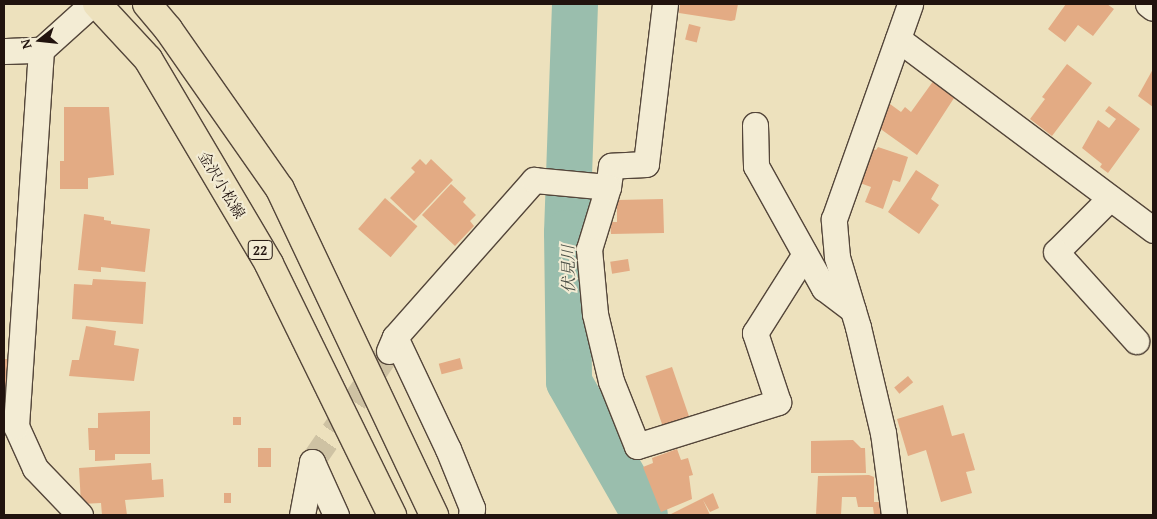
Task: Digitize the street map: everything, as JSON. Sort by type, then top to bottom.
[{"type":"main road","name":"金沢小松線","points":[[97,4],[148,60],[269,264],[392,515]]},
{"type":"main road","points":[[147,4],[168,29],[280,189],[434,515]]},
{"type":"street","points":[[4,51],[41,50],[92,4]]},
{"type":"street","points":[[665,4],[646,164],[611,166],[608,187],[589,249],[595,314],[611,381],[637,446],[778,402],[755,333],[805,254]]},
{"type":"street","points":[[894,515],[883,433],[853,310],[837,257],[834,219],[910,4]]},
{"type":"street","points":[[1148,4],[1153,8]]},
{"type":"street","points":[[898,38],[1153,230]]},
{"type":"street","points":[[41,50],[16,426],[35,468],[80,515]]},
{"type":"street","points":[[755,125],[756,166],[824,288],[853,310]]},
{"type":"street","points":[[471,515],[472,508],[448,449],[392,344],[534,180],[608,187]]},
{"type":"street","points":[[1110,198],[1056,252],[1136,341]]},
{"type":"street","points":[[305,512],[312,462],[336,515]]},
{"type":"building","points":[[680,4],[738,4],[735,20],[731,21],[679,13]]},
{"type":"building","points":[[1066,4],[1107,4],[1114,9],[1093,36],[1078,25],[1065,42],[1048,29]]},
{"type":"building","points":[[689,24],[701,27],[697,42],[685,40]]},
{"type":"building","points":[[1067,64],[1092,83],[1052,136],[1030,119],[1045,99],[1042,97]]},
{"type":"building","points":[[1153,69],[1153,107],[1138,96]]},
{"type":"building","points":[[934,80],[956,95],[917,155],[875,125],[890,104],[901,112],[905,107],[911,112]]},
{"type":"building","points":[[1109,106],[1140,129],[1108,173],[1100,167],[1102,164],[1082,148],[1098,120],[1109,128],[1116,119],[1105,111]]},
{"type":"building","points":[[64,107],[109,107],[114,175],[88,178],[88,189],[60,189],[60,161],[64,161]]},
{"type":"building","points":[[868,147],[876,150],[878,147],[908,157],[900,182],[893,180],[883,209],[865,202],[871,187],[860,183],[864,171],[860,170]]},
{"type":"building","points":[[420,159],[426,165],[431,159],[453,180],[414,221],[390,198],[415,172],[411,168]]},
{"type":"building","points":[[916,170],[939,185],[931,199],[939,205],[919,234],[888,212]]},
{"type":"building","points":[[451,184],[466,198],[463,202],[476,215],[470,221],[474,226],[455,246],[422,215]]},
{"type":"building","points":[[385,198],[417,226],[391,257],[358,229]]},
{"type":"building","points":[[663,199],[664,233],[611,234],[610,222],[617,222],[617,200]]},
{"type":"building","points":[[84,214],[104,217],[104,220],[111,221],[111,224],[150,229],[145,272],[101,267],[101,272],[78,270]]},
{"type":"building","points":[[628,259],[630,271],[612,274],[610,262]]},
{"type":"building","points":[[93,279],[146,282],[143,324],[72,319],[74,284],[92,285]]},
{"type":"building","points":[[86,326],[116,331],[114,345],[139,349],[134,381],[69,376],[72,360],[79,360]]},
{"type":"building","points":[[460,358],[463,369],[442,374],[439,364]]},
{"type":"building","points":[[4,359],[11,359],[6,411],[4,411]]},
{"type":"building","points":[[672,367],[691,423],[665,432],[646,376]]},
{"type":"building","points":[[908,376],[913,382],[899,394],[894,388]]},
{"type":"building","points":[[943,405],[952,436],[964,433],[975,470],[966,472],[972,493],[941,502],[926,450],[908,456],[897,419]]},
{"type":"building","points":[[150,411],[150,454],[115,454],[115,460],[95,461],[95,450],[89,450],[88,428],[98,428],[98,413]]},
{"type":"building","points":[[233,417],[241,417],[241,425],[233,425]]},
{"type":"building","points":[[853,440],[861,448],[865,448],[866,473],[811,473],[811,441]]},
{"type":"building","points":[[258,448],[271,448],[271,467],[258,467]]},
{"type":"building","points":[[677,449],[681,460],[688,458],[693,475],[689,476],[692,499],[661,512],[643,467],[653,463],[652,458]]},
{"type":"building","points":[[151,463],[152,480],[163,479],[164,497],[125,500],[127,515],[102,515],[101,503],[81,504],[79,468]]},
{"type":"building","points":[[869,475],[874,477],[874,502],[884,502],[884,515],[874,515],[873,507],[858,507],[856,497],[842,497],[841,515],[816,515],[818,476]]},
{"type":"building","points":[[224,493],[231,493],[231,503],[224,503]]},
{"type":"building","points":[[713,493],[719,508],[710,512],[703,500],[710,515],[669,515]]},
{"type":"waterway","name":"伏見川","points":[[575,4],[567,233],[569,382],[645,515]]},
{"type":"tunnel","points":[[312,462],[389,351]]}]
